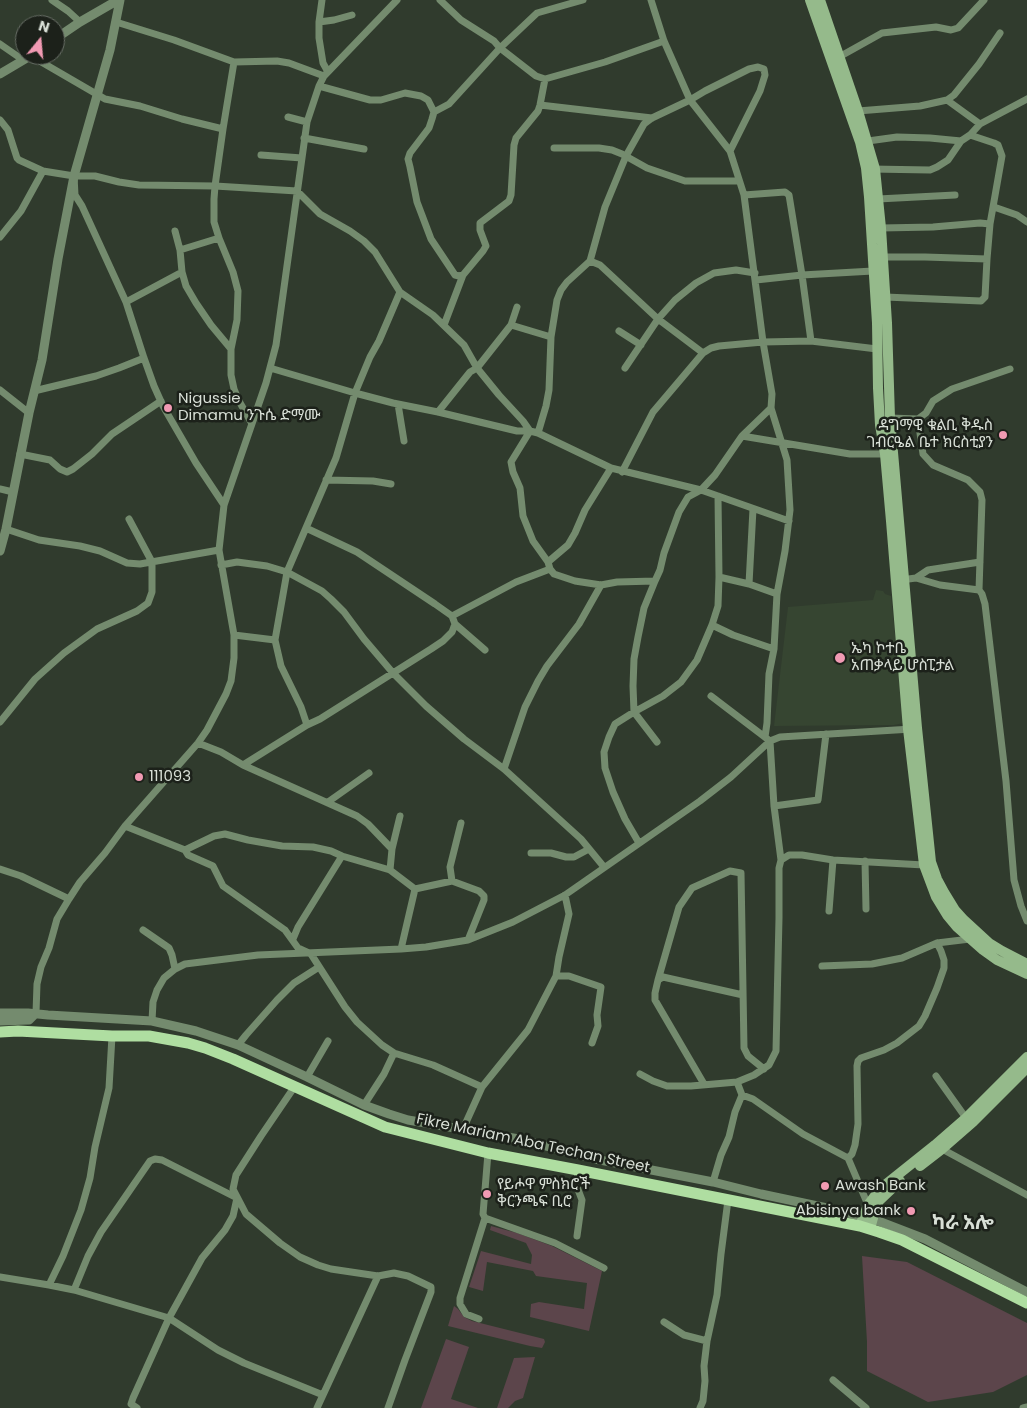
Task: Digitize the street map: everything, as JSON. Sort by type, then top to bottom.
[{"type":"main road","points":[[810,0],[871,168],[869,197],[877,323],[880,425],[900,580]]},
{"type":"main road","points":[[820,0],[868,141],[871,168],[878,199],[900,580],[924,865],[936,897],[947,915],[983,950],[997,960],[1027,974]]},
{"type":"main road","points":[[912,729],[931,862],[937,879],[955,910],[976,932],[1002,952],[1027,964]]},
{"type":"main road","name":"Fikre Mariam Aba Techan Street","points":[[0,1032],[18,1030],[112,1036],[149,1036],[188,1043],[233,1059],[385,1127],[488,1153],[728,1200],[866,1223],[1027,1303]]},
{"type":"main road","points":[[866,1223],[868,1205],[880,1189],[966,1118],[1027,1057]]},
{"type":"main road","points":[[866,1223],[879,1201],[887,1192],[973,1122],[1027,1068]]},
{"type":"street","points":[[52,0],[80,22]]},
{"type":"street","points":[[65,32],[119,0]]},
{"type":"street","points":[[0,551],[6,529],[28,413],[44,351],[58,259],[74,176],[110,50],[119,0]]},
{"type":"street","points":[[322,0],[319,38],[326,74]]},
{"type":"street","points":[[0,1021],[29,1020],[36,1014],[37,984],[57,919],[80,882],[125,826],[198,743],[221,705],[231,680],[234,658],[234,635],[219,550],[224,505],[276,345],[307,122],[319,86],[326,74],[397,0]]},
{"type":"street","points":[[440,0],[461,20],[494,42],[536,76],[545,80],[605,62],[664,41]]},
{"type":"street","points":[[434,112],[449,104],[500,48],[538,13],[583,0]]},
{"type":"street","points":[[640,1074],[667,1086],[737,1082],[754,1075],[770,1065],[776,1051],[779,868],[781,860],[767,739],[767,723],[769,674],[774,649],[778,594],[789,521],[787,460],[771,408],[772,394],[763,342],[744,195],[730,152],[690,100],[664,41],[652,0]]},
{"type":"street","points":[[840,57],[882,33],[936,27],[952,30],[958,28],[984,0]]},
{"type":"street","points":[[319,22],[352,15]]},
{"type":"street","points":[[116,22],[174,40],[234,62],[277,61],[326,74]]},
{"type":"street","points":[[858,111],[920,106],[947,100],[954,95],[979,64],[1000,33]]},
{"type":"street","points":[[0,44],[15,51]]},
{"type":"street","points":[[234,62],[215,186],[214,222],[233,272],[238,291],[237,320],[230,349],[231,375],[238,401],[251,422]]},
{"type":"street","points":[[0,74],[15,65]]},
{"type":"street","points":[[43,65],[105,99],[140,106],[182,120],[223,129]]},
{"type":"street","points":[[538,433],[550,390],[551,338],[560,290],[590,261],[606,207],[626,156],[644,124],[705,90],[750,68],[758,67],[764,69],[765,75],[760,91],[730,152]]},
{"type":"street","points":[[444,325],[463,274],[486,246],[480,230],[480,223],[509,200],[516,138],[538,111],[545,80]]},
{"type":"street","points":[[319,86],[370,100],[381,100],[405,93],[428,100],[434,112],[429,128],[410,153],[408,160],[417,202],[431,239],[455,275],[463,274]]},
{"type":"street","points":[[871,168],[930,170],[937,167],[948,160],[960,141],[980,124],[1027,99]]},
{"type":"street","points":[[947,100],[980,124]]},
{"type":"street","points":[[540,104],[652,118]]},
{"type":"street","points":[[288,117],[307,122]]},
{"type":"street","points":[[0,120],[8,130],[17,158],[44,171],[74,176],[95,176],[139,186],[215,186],[297,191],[320,214],[364,241],[376,252],[400,292],[433,315],[464,346],[477,368],[530,431]]},
{"type":"street","points":[[885,297],[981,300],[986,298],[986,259],[994,197],[1002,156],[1001,150],[994,143],[970,134]]},
{"type":"street","points":[[868,141],[897,137],[960,141]]},
{"type":"street","points":[[304,138],[364,149]]},
{"type":"street","points":[[554,148],[599,148],[612,150],[647,168],[686,181],[739,181]]},
{"type":"street","points":[[261,155],[302,158]]},
{"type":"street","points":[[0,237],[21,211],[44,171]]},
{"type":"street","points":[[74,176],[75,195],[82,206],[126,302],[144,358],[161,402],[196,463],[224,505]]},
{"type":"street","points":[[744,195],[785,192],[789,195],[811,341]]},
{"type":"street","points":[[878,199],[955,194]]},
{"type":"street","points":[[994,207],[1017,215],[1027,222]]},
{"type":"street","points":[[881,228],[990,224]]},
{"type":"street","points":[[175,232],[186,286],[211,325],[230,349]]},
{"type":"street","points":[[180,250],[219,238]]},
{"type":"street","points":[[882,257],[986,259]]},
{"type":"street","points":[[590,261],[600,265],[658,319],[703,353]]},
{"type":"street","points":[[625,368],[658,319],[675,300],[696,283],[714,273],[736,270],[755,276],[874,271]]},
{"type":"street","points":[[126,302],[182,272]]},
{"type":"street","points":[[307,725],[301,706],[281,666],[275,640],[287,572],[336,458],[355,393],[400,292]]},
{"type":"street","points":[[438,412],[470,372],[477,368],[511,325],[517,307]]},
{"type":"street","points":[[511,325],[551,338]]},
{"type":"street","points":[[620,331],[640,346]]},
{"type":"street","points":[[622,472],[653,412],[703,353],[711,348],[763,342],[811,341],[877,349]]},
{"type":"street","points":[[34,391],[96,376],[144,358]]},
{"type":"street","points":[[270,368],[398,404],[517,431],[538,433],[622,472],[701,490],[789,521]]},
{"type":"street","points":[[890,418],[918,419],[926,414],[933,401],[952,389],[1010,369]]},
{"type":"street","points":[[0,390],[28,413]]},
{"type":"street","points":[[20,454],[50,460],[60,469],[67,472],[92,454],[112,434],[161,402]]},
{"type":"street","points":[[398,404],[404,441]]},
{"type":"street","points":[[657,742],[634,712],[632,686],[634,659],[644,608],[660,570],[679,512],[688,497],[701,490],[742,436],[771,408]]},
{"type":"street","points":[[918,419],[923,454],[933,465],[968,480],[980,492],[982,500],[979,590],[985,604],[1006,781],[1014,880],[1027,921]]},
{"type":"street","points":[[530,431],[511,462],[520,488],[523,516],[533,541],[554,574],[575,581],[602,585],[617,582],[655,581]]},
{"type":"street","points":[[742,436],[850,454],[885,454]]},
{"type":"street","points":[[453,620],[516,582],[549,566],[568,545],[575,534],[585,510],[611,468]]},
{"type":"street","points":[[326,480],[373,481],[391,484]]},
{"type":"street","points":[[0,489],[13,492]]},
{"type":"street","points":[[639,843],[625,819],[613,792],[605,768],[604,752],[608,737],[615,724],[663,696],[681,682],[698,660],[718,606],[720,586],[718,496]]},
{"type":"street","points":[[749,584],[753,509]]},
{"type":"street","points":[[0,722],[7,711],[35,679],[64,653],[97,629],[137,611],[148,603],[152,592],[152,562],[129,519]]},
{"type":"street","points":[[306,528],[357,552],[392,574],[453,620],[485,650]]},
{"type":"street","points":[[6,529],[39,540],[100,551],[127,562],[140,564],[219,550]]},
{"type":"street","points":[[221,565],[237,562],[267,566],[287,572],[322,591],[344,612],[393,673],[426,706],[464,739],[504,769],[581,840],[604,867]]},
{"type":"street","points":[[916,578],[928,570],[980,562]]},
{"type":"street","points":[[719,576],[778,594]]},
{"type":"street","points":[[900,580],[916,578],[979,590]]},
{"type":"street","points":[[504,769],[525,707],[538,681],[579,624],[602,585]]},
{"type":"street","points":[[242,765],[320,719],[443,641],[452,632],[453,620]]},
{"type":"street","points":[[712,625],[733,635],[774,649]]},
{"type":"street","points":[[234,635],[275,640]]},
{"type":"street","points":[[711,696],[767,739]]},
{"type":"street","points":[[152,1022],[153,1002],[164,978],[175,969],[186,964],[258,955],[311,954],[426,947],[468,940],[513,922],[565,895],[700,802],[730,777],[767,739],[780,736],[912,729]]},
{"type":"street","points":[[774,806],[818,800],[826,734]]},
{"type":"street","points":[[198,743],[221,752],[242,765],[357,816],[368,824],[392,849]]},
{"type":"street","points":[[328,802],[369,773]]},
{"type":"street","points":[[390,870],[392,849],[400,816]]},
{"type":"street","points":[[452,881],[450,867],[461,823]]},
{"type":"street","points":[[125,826],[185,850],[188,855],[213,866],[223,886],[285,930],[298,948],[311,954],[345,1007],[357,1022],[374,1039],[394,1054],[434,1065],[482,1087]]},
{"type":"street","points":[[185,850],[214,836],[225,834],[282,846],[313,847],[331,851],[390,870],[415,889],[452,881],[479,891],[484,896],[483,904],[468,940]]},
{"type":"street","points":[[531,852],[574,857],[590,849]]},
{"type":"street","points":[[781,860],[789,855],[796,855],[833,860],[924,865]]},
{"type":"street","points":[[293,939],[298,927],[342,856]]},
{"type":"street","points":[[829,911],[833,860]]},
{"type":"street","points":[[865,861],[866,909]]},
{"type":"street","points":[[0,869],[21,876],[69,899]]},
{"type":"street","points":[[704,1084],[655,1000],[655,993],[679,907],[692,888],[730,871],[741,873],[744,1048],[748,1056],[764,1069]]},
{"type":"street","points":[[401,949],[415,889]]},
{"type":"street","points":[[463,1129],[482,1087],[528,1030],[556,976],[569,914],[565,895]]},
{"type":"street","points":[[143,930],[169,948],[175,969]]},
{"type":"street","points":[[822,966],[872,964],[902,958],[937,943],[970,939]]},
{"type":"street","points":[[848,1158],[855,1146],[858,1124],[858,1061],[861,1058],[884,1050],[919,1026],[925,1016],[944,968],[941,951],[937,943]]},
{"type":"street","points":[[238,1045],[294,984],[319,967]]},
{"type":"street","points":[[556,976],[569,976],[601,987],[597,1016],[598,1026],[592,1042]]},
{"type":"street","points":[[658,980],[663,977],[743,995]]},
{"type":"street","points":[[0,1013],[152,1022],[196,1031],[238,1045],[364,1105],[408,1120],[519,1139],[595,1159],[714,1182],[925,1239],[1027,1292]]},
{"type":"street","points":[[50,1285],[81,1210],[90,1178],[108,1088],[112,1036]]},
{"type":"street","points":[[307,1077],[328,1041]]},
{"type":"street","points":[[364,1105],[384,1074],[394,1054]]},
{"type":"street","points":[[936,1076],[966,1118]]},
{"type":"street","points":[[714,1182],[721,1155],[729,1137],[735,1112],[742,1095],[737,1082]]},
{"type":"street","points":[[294,1086],[236,1176],[233,1189],[246,1214],[280,1243],[300,1257],[331,1269],[378,1276],[394,1273],[408,1276],[431,1289],[388,1408]]},
{"type":"street","points":[[742,1095],[753,1099],[803,1134],[848,1158],[868,1205]]},
{"type":"street","points":[[942,1149],[1027,1195]]},
{"type":"street","points":[[488,1153],[483,1214],[486,1218],[555,1243],[604,1268]]},
{"type":"street","points":[[74,1290],[88,1256],[101,1232],[150,1161],[155,1159],[162,1160],[237,1198]]},
{"type":"street","points":[[577,1236],[582,1200],[577,1186],[578,1170]]},
{"type":"street","points":[[132,1407],[170,1318],[202,1258],[234,1216],[237,1198]]},
{"type":"street","points":[[709,1408],[701,1405],[705,1381],[704,1366],[707,1341],[717,1295],[728,1200]]},
{"type":"street","points":[[479,1319],[466,1314],[460,1304],[460,1298],[486,1218]]},
{"type":"street","points":[[318,1408],[378,1276]]},
{"type":"street","points":[[0,1277],[74,1290],[170,1318],[218,1350],[244,1363],[323,1395]]},
{"type":"street","points":[[664,1322],[684,1335],[707,1341]]},
{"type":"street","points":[[833,1380],[866,1408]]},
{"type":"street","points":[[1023,1408],[1027,1407]]},
{"type":"shaded area","name":"ኤካ ኮተቤ አጠቃላይ ሆስፒታል","points":[[876,590],[883,591],[891,596],[904,723],[894,725],[774,726],[788,607],[873,600]]},
{"type":"shaded area","points":[[491,1226],[552,1246],[602,1271],[589,1331],[530,1317],[531,1304],[539,1302],[584,1309],[587,1283],[536,1276],[533,1271],[487,1262],[483,1291],[469,1287],[481,1251],[531,1264],[532,1255],[526,1243],[490,1230]]},
{"type":"shaded area","points":[[862,1256],[907,1262],[1027,1323],[1027,1375],[993,1392],[928,1402],[867,1371]]},
{"type":"shaded area","points":[[454,1306],[464,1317],[472,1321],[544,1339],[545,1342],[542,1348],[448,1326]]},
{"type":"shaded area","points":[[446,1339],[469,1347],[451,1399],[478,1408],[421,1408]]},
{"type":"shaded area","points":[[535,1357],[523,1398],[515,1401],[508,1408],[497,1408],[514,1358]]},
{"type":"place","name":"Nigussie Dimamu ንጉሴ ድማሙ","points":[[168,408]]},
{"type":"place","name":"ዳግማዊ ቁልቢ ቅዱስ ገብርዔል ቤተ ክርስቲያን","points":[[1003,435]]},
{"type":"place","name":"ኤካ ኮተቤ አጠቃላይ ሆስፒታል","points":[[840,658]]},
{"type":"place","name":"111093","points":[[139,777]]},
{"type":"place","name":"Awash Bank","points":[[825,1186]]},
{"type":"place","name":"የይሖዋ ምስክሮች ቅርንጫፍ ቢሮ","points":[[487,1194]]},
{"type":"place","name":"Abisinya bank","points":[[911,1211]]},
{"type":"district","name":"ካራ አሎ","points":[[963,1224]]}]
